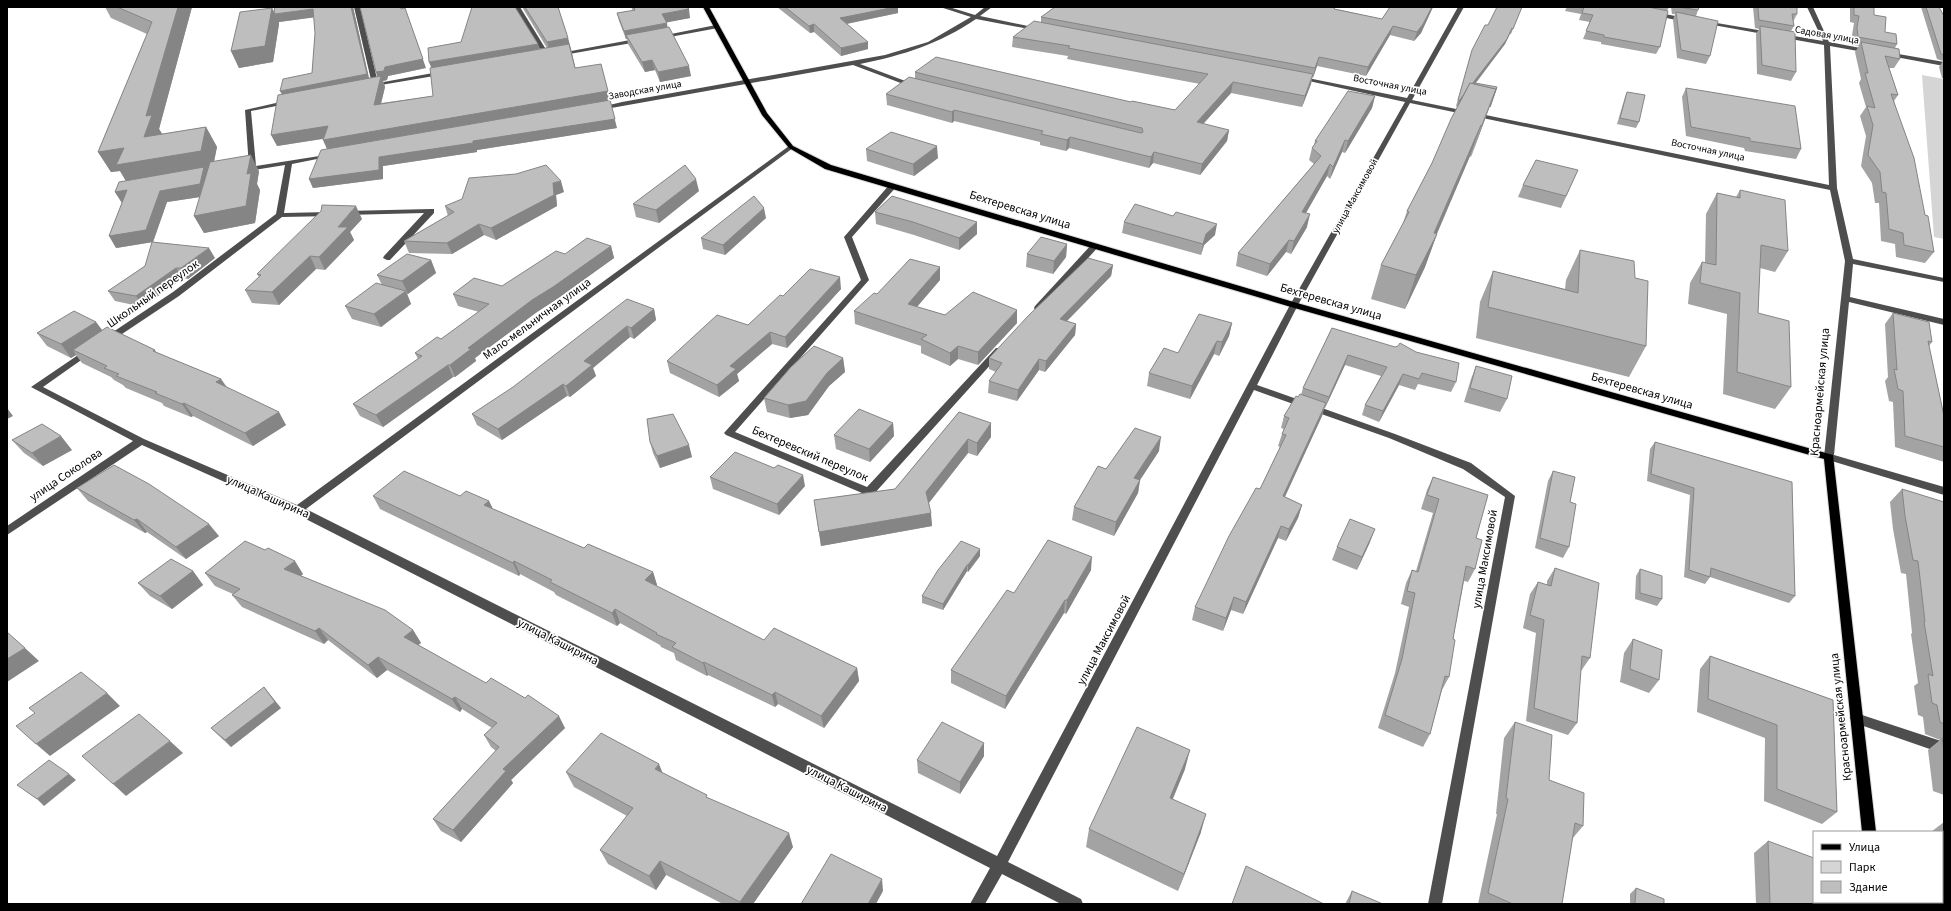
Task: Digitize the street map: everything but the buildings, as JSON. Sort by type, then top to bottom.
[{"type":"main road","name":"Бехтеревская улица","points":[[706,7],[764,114],[791,147],[828,167],[1294,305],[1829,457]]},
{"type":"main road","name":"Красноармейская улица","points":[[1829,457],[1869,831]]},
{"type":"street","points":[[357,7],[375,85]]},
{"type":"street","points":[[517,7],[547,56]]},
{"type":"street","points":[[943,7],[976,17],[1047,30]]},
{"type":"street","points":[[852,63],[922,46],[976,17],[989,7]]},
{"type":"street","name":"улица Максимовой","points":[[977,904],[999,866],[1294,305],[1461,7]]},
{"type":"street","name":"Красноармейская улица","points":[[1810,7],[1827,44],[1833,188],[1849,261],[1844,298],[1829,457]]},
{"type":"street","points":[[1643,12],[1689,20]]},
{"type":"street","name":"Садовая улица","points":[[1697,22],[1874,52]]},
{"type":"street","points":[[655,37],[716,27]]},
{"type":"street","points":[[539,57],[647,39]]},
{"type":"street","points":[[1882,53],[1944,64]]},
{"type":"street","points":[[852,63],[925,89]]},
{"type":"street","name":"Заводская улица","points":[[591,109],[852,63]]},
{"type":"street","points":[[360,88],[453,72]]},
{"type":"street","name":"Восточная улица","points":[[1287,76],[1410,100],[1833,188]]},
{"type":"street","points":[[253,168],[248,110],[293,101]]},
{"type":"street","name":"Мало-мельничная улица","points":[[298,510],[791,147]]},
{"type":"street","points":[[237,171],[336,154]]},
{"type":"street","points":[[289,162],[280,215],[431,211],[387,258]]},
{"type":"street","name":"Бехтеревский переулок","points":[[893,186],[848,237],[865,280],[729,433],[869,492],[1003,345]]},
{"type":"street","name":"Школьный переулок","points":[[36,387],[176,294],[280,215]]},
{"type":"street","points":[[1030,316],[1095,246]]},
{"type":"street","points":[[1849,261],[1944,280]]},
{"type":"street","points":[[1844,298],[1944,322]]},
{"type":"street","name":"улица Максимовой","points":[[1251,386],[1392,436],[1467,466],[1510,496],[1435,904]]},
{"type":"street","name":"улица Каширина","points":[[36,387],[141,440],[298,510],[1076,904]]},
{"type":"street","name":"улица Соколова","points":[[7,531],[141,440]]},
{"type":"street","name":"Бехтеревская улица","points":[[1829,457],[1944,491]]},
{"type":"street","points":[[1856,718],[1944,748]]},
{"type":"green space","points":[[1922,75],[1944,79],[1944,239],[1934,237]]}]
